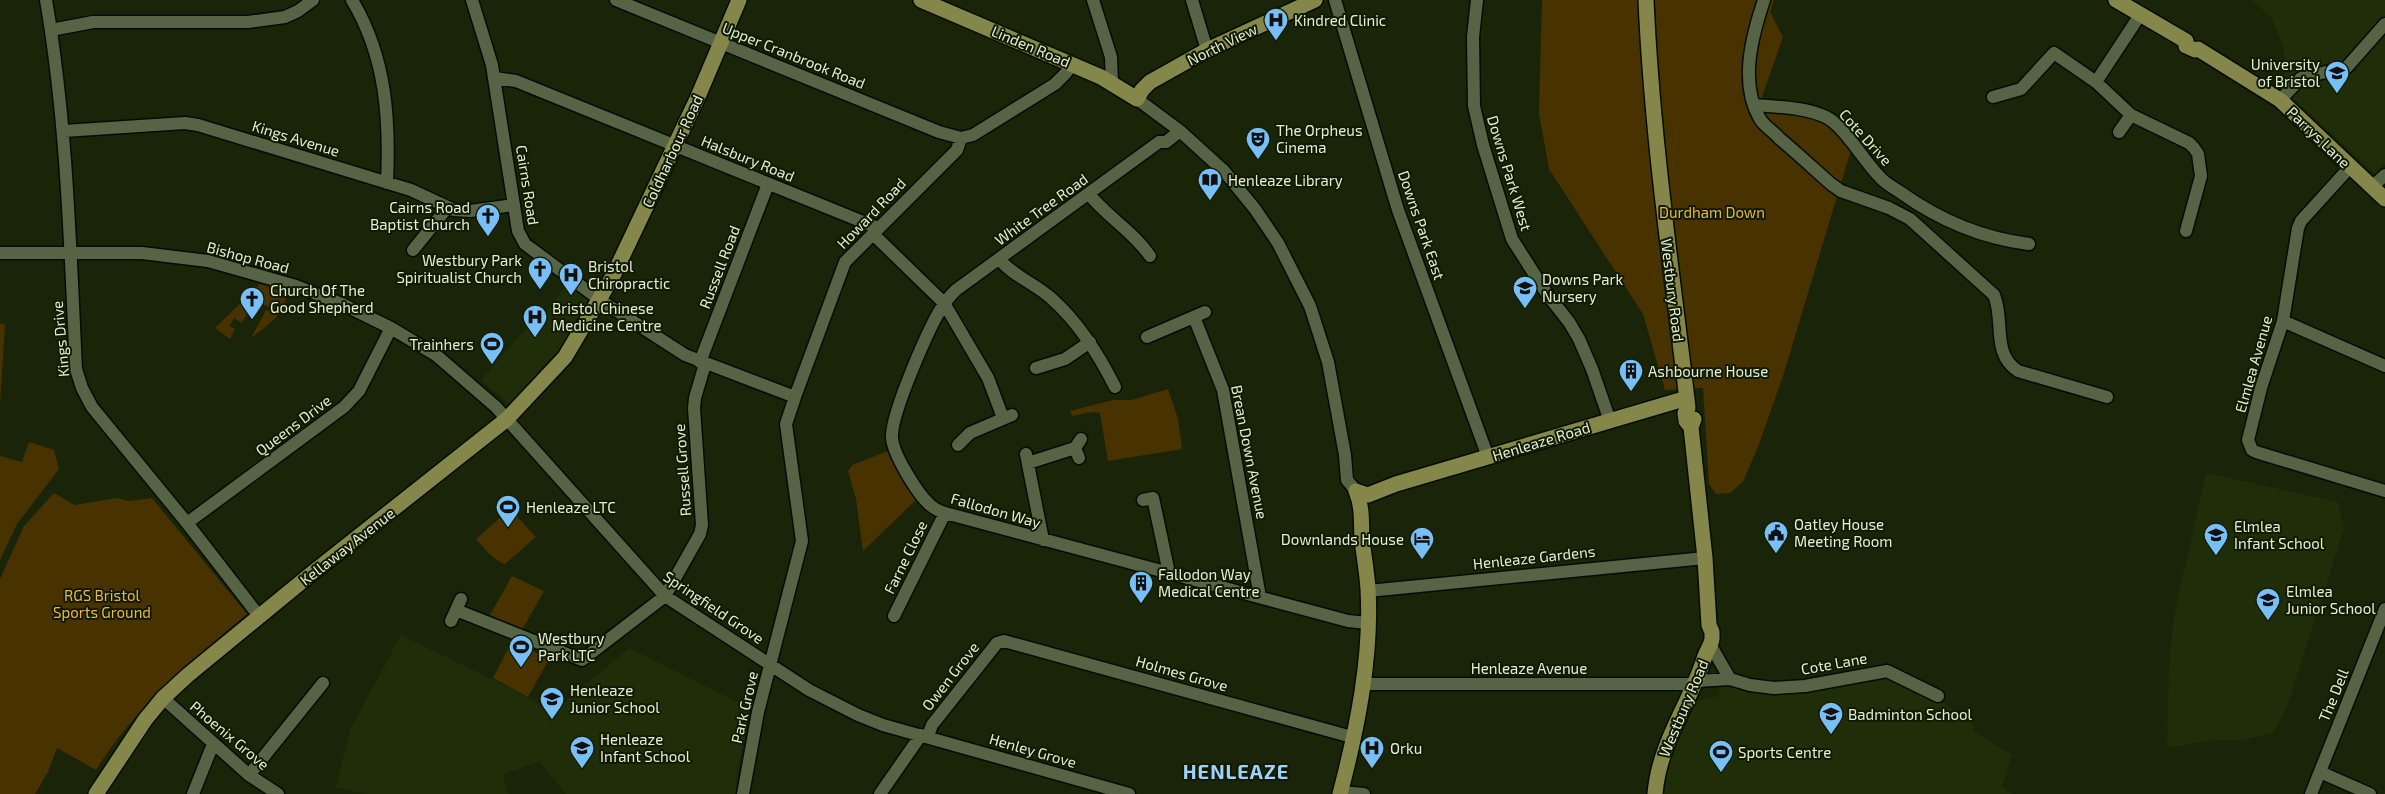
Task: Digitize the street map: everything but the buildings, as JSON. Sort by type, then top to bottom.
[{"type":"main road","name":"Coldharbour Road","points":[[600,300],[722,44],[739,0]]},
{"type":"main road","name":"Linden Road","points":[[921,0],[1072,64],[1112,83],[1137,99]]},
{"type":"main road","name":"North View","points":[[1137,99],[1150,82],[1207,50],[1314,0]]},
{"type":"main road","name":"Westbury Road","points":[[1639,0],[1648,52]]},
{"type":"main road","name":"Westbury Road","points":[[1646,0],[1648,52],[1662,201],[1688,403],[1693,412],[1694,421],[1690,427],[1705,558],[1708,625],[1704,629],[1702,643],[1709,648],[1696,682],[1663,750],[1654,794]]},
{"type":"main road","name":"Parrys Lane","points":[[2116,0],[2280,100],[2385,199]]},
{"type":"main road","name":"Kellaway Avenue","points":[[96,794],[132,737],[163,698],[204,661],[259,616],[508,418],[565,357],[600,300]]},
{"type":"main road","name":"Henleaze Road","points":[[1356,491],[1366,485],[1396,484],[1610,421],[1688,403]]},
{"type":"main road","points":[[1340,793],[1363,684],[1367,624],[1368,591],[1362,538],[1352,503],[1356,491]]},
{"type":"street","name":"Kings Drive","points":[[46,0],[64,131],[76,369],[82,388],[92,407],[187,523],[259,616]]},
{"type":"street","points":[[51,30],[93,22],[248,22],[285,17],[298,11],[313,0]]},
{"type":"street","points":[[352,0],[373,46],[386,94],[389,139],[387,183]]},
{"type":"street","name":"Cairns Road","points":[[472,0],[495,78],[518,231],[525,244],[600,300],[685,355],[795,397]]},
{"type":"street","name":"Upper Cranbrook Road","points":[[616,0],[939,132],[961,138]]},
{"type":"street","points":[[1093,0],[1111,57],[1112,83]]},
{"type":"street","points":[[1192,0],[1207,50]]},
{"type":"street","name":"Downs Park East","points":[[1335,0],[1398,210],[1488,457]]},
{"type":"street","name":"Downs Park West","points":[[1478,0],[1472,37],[1474,106],[1483,145],[1512,239],[1547,294],[1569,322],[1579,339],[1592,369],[1610,421]]},
{"type":"street","points":[[1764,0],[1750,51],[1749,72],[1755,105],[1760,120],[1841,191],[1889,208],[1910,220],[1994,295],[1998,313],[2000,346],[2010,366],[2018,371],[2104,392]]},
{"type":"street","points":[[2096,82],[2140,15]]},
{"type":"street","points":[[2280,100],[2301,78],[2347,67],[2385,24]]},
{"type":"street","points":[[1993,98],[2021,89],[2054,53],[2064,68],[2096,82],[2131,115],[2189,143],[2198,154],[2201,176],[2186,231]]},
{"type":"street","points":[[961,138],[973,135],[1054,84],[1066,73],[1072,64]]},
{"type":"street","name":"Halsbury Road","points":[[495,78],[516,81],[675,145],[875,232]]},
{"type":"street","points":[[497,93],[522,85]]},
{"type":"street","points":[[1137,99],[1180,131],[1231,178],[1278,243],[1310,306],[1328,362],[1345,455],[1347,480],[1356,491]]},
{"type":"street","name":"Cote Drive","points":[[1755,105],[1791,109],[1827,118],[1840,129],[1880,178],[1922,208],[1970,230],[2004,241],[2029,244]]},
{"type":"street","points":[[2119,132],[2131,115]]},
{"type":"street","name":"White Tree Road","points":[[944,303],[956,290],[1159,142],[1168,122]]},
{"type":"street","name":"Kings Avenue","points":[[64,131],[185,123],[198,124],[411,190],[447,208],[460,212],[514,205]]},
{"type":"street","name":"White Tree Road","points":[[1159,142],[1166,142],[1180,131]]},
{"type":"street","name":"Howard Road","points":[[802,541],[786,424],[845,262],[957,150],[961,138]]},
{"type":"street","name":"Elmlea Avenue","points":[[2350,167],[2301,221],[2298,228],[2283,321],[2261,388],[2248,440],[2256,452],[2385,491]]},
{"type":"street","points":[[2372,187],[2385,175]]},
{"type":"street","name":"Russell Road","points":[[703,363],[768,184]]},
{"type":"street","points":[[1089,194],[1096,203],[1122,224],[1150,256]]},
{"type":"street","points":[[413,250],[447,208]]},
{"type":"street","points":[[875,232],[944,303],[1008,416],[960,437]]},
{"type":"street","name":"Bishop Road","points":[[0,253],[142,253],[208,261],[312,292],[391,328],[436,355],[508,418]]},
{"type":"street","points":[[999,259],[1005,267],[1030,281],[1052,298],[1112,368],[1115,387]]},
{"type":"street","name":"Fallodon Way","points":[[944,303],[926,339],[892,424],[892,440],[897,454],[922,497],[935,509],[1043,540],[1348,621],[1367,624]]},
{"type":"street","name":"Brean Down Avenue","points":[[1147,337],[1200,314],[1223,390],[1260,597]]},
{"type":"street","points":[[2283,321],[2385,366]]},
{"type":"street","name":"Queens Drive","points":[[187,523],[344,407],[359,391],[391,328]]},
{"type":"street","points":[[1043,371],[1064,360],[1090,342]]},
{"type":"street","name":"Russell Grove","points":[[456,610],[582,660],[664,596],[700,534],[702,525],[694,408],[703,363]]},
{"type":"street","name":"Springfield Grove","points":[[508,418],[664,596],[809,690],[858,716],[925,736]]},
{"type":"street","points":[[1043,540],[1027,459],[1078,448]]},
{"type":"street","points":[[1142,500],[1153,498],[1169,573]]},
{"type":"street","name":"Farne Close","points":[[894,616],[945,513]]},
{"type":"street","name":"Park Grove","points":[[742,794],[758,712],[802,541]]},
{"type":"street","name":"Henleaze Gardens","points":[[1368,591],[1705,558]]},
{"type":"street","name":"The Dell","points":[[2311,794],[2385,609]]},
{"type":"street","name":"Owen Grove","points":[[880,794],[997,643],[1004,641]]},
{"type":"street","name":"Holmes Grove","points":[[1004,641],[1352,737]]},
{"type":"street","points":[[1709,648],[1730,679]]},
{"type":"street","name":"Cote Lane","points":[[1696,682],[1730,679],[1750,685],[1774,688],[1804,686],[1887,671],[1938,696]]},
{"type":"street","name":"Henleaze Avenue","points":[[1363,684],[1696,682]]},
{"type":"street","points":[[249,775],[323,683]]},
{"type":"street","name":"Phoenix Grove","points":[[163,698],[249,775],[278,794]]},
{"type":"street","name":"Henley Grove","points":[[925,736],[1129,794]]},
{"type":"street","points":[[193,794],[214,745]]},
{"type":"street","points":[[2320,772],[2370,794]]},
{"type":"street","points":[[1340,793],[1364,794]]},
{"type":"shaded area","name":"University of Bristol","points":[[2252,0],[2385,0],[2385,164],[2375,174],[2281,87],[2285,72],[2284,49],[2272,19]]},
{"type":"shaded area","points":[[570,279],[597,299],[560,352],[509,404],[481,380],[540,312],[545,314]]},
{"type":"shaded area","name":"Elmlea Junior School","points":[[2206,473],[2338,502],[2344,529],[2287,707],[2273,733],[2242,740],[2217,740],[2167,748],[2169,665],[2174,616]]},
{"type":"shaded area","name":"Henleaze Junior School","points":[[401,635],[516,691],[552,713],[629,648],[751,709],[737,771],[736,794],[566,794],[539,761],[503,775],[508,794],[366,794],[336,787],[351,728]]},
{"type":"shaded area","name":"Badminton School","points":[[1870,677],[1895,680],[1939,700],[1976,727],[1973,731],[2012,755],[2002,787],[2013,794],[1664,794],[1667,766],[1682,724],[1696,701],[1718,696],[1721,684],[1741,687]]},
{"type":"green space","name":"Durdham Down","points":[[1542,0],[1774,0],[1770,12],[1783,37],[1758,108],[1800,113],[1820,119],[1837,130],[1851,150],[1783,376],[1759,444],[1743,482],[1730,493],[1716,494],[1709,484],[1703,388],[1665,390],[1643,314],[1549,169],[1539,113]]},
{"type":"green space","points":[[260,284],[282,291],[287,295],[274,320],[251,338],[266,310],[268,311],[270,308],[254,299],[242,323],[234,318],[229,326],[235,329],[230,339],[215,328]]},
{"type":"green space","points":[[0,324],[5,324],[0,405]]},
{"type":"green space","points":[[1168,389],[1178,419],[1182,449],[1108,461],[1100,413],[1092,412],[1072,416],[1070,411],[1113,400],[1132,400]]},
{"type":"green space","points":[[29,442],[54,450],[59,469],[17,524],[0,560],[0,456],[22,462]]},
{"type":"green space","points":[[888,451],[916,500],[863,551],[856,499],[848,471],[852,465]]},
{"type":"green space","name":"RGS Bristol Sports Ground","points":[[54,493],[75,505],[117,498],[129,501],[152,498],[247,614],[185,667],[146,705],[111,747],[96,770],[57,748],[48,772],[35,794],[0,794],[0,579],[24,526]]},
{"type":"green space","name":"Henleaze LTC","points":[[510,509],[536,537],[505,564],[493,557],[476,539]]},
{"type":"green space","points":[[512,576],[544,591],[522,630],[490,615]]},
{"type":"green space","name":"Westbury Park LTC","points":[[512,641],[549,659],[528,697],[493,678]]},
{"type":"place","name":"Kindred Clinic","points":[[1276,41]]},
{"type":"place","name":"University of Bristol","points":[[2337,94]]},
{"type":"place","name":"The Orpheus Cinema","points":[[1258,160]]},
{"type":"place","name":"Henleaze Library","points":[[1210,201]]},
{"type":"place","name":"Cairns Road Baptist Church","points":[[488,237]]},
{"type":"place","name":"Westbury Park Spiritualist Church","points":[[540,290]]},
{"type":"place","name":"Bristol Chiropractic","points":[[571,296]]},
{"type":"place","name":"Downs Park Nursery","points":[[1525,309]]},
{"type":"place","name":"Church Of The Good Shepherd","points":[[252,320]]},
{"type":"place","name":"Bristol Chinese Medicine Centre","points":[[535,338]]},
{"type":"place","name":"Trainhers","points":[[492,365]]},
{"type":"place","name":"Ashbourne House","points":[[1631,392]]},
{"type":"place","name":"Henleaze LTC","points":[[508,528]]},
{"type":"place","name":"Oatley House Meeting Room","points":[[1776,554]]},
{"type":"place","name":"Elmlea Infant School","points":[[2216,556]]},
{"type":"place","name":"Downlands House","points":[[1422,560]]},
{"type":"place","name":"Fallodon Way Medical Centre","points":[[1141,604]]},
{"type":"place","name":"Elmlea Junior School","points":[[2268,621]]},
{"type":"place","name":"Westbury Park LTC","points":[[521,668]]},
{"type":"place","name":"Henleaze Junior School","points":[[552,720]]},
{"type":"place","name":"Badminton School","points":[[1831,735]]},
{"type":"place","name":"Henleaze Infant School","points":[[582,769]]},
{"type":"place","name":"Orku","points":[[1372,769]]},
{"type":"place","name":"Sports Centre","points":[[1721,773]]},
{"type":"district","name":"HENLEAZE","points":[[1236,771]]}]
